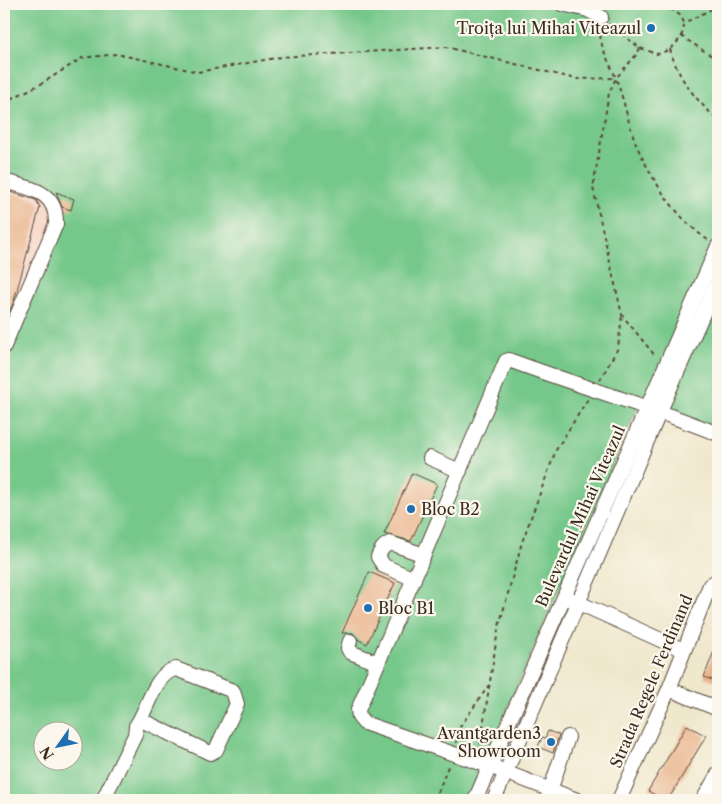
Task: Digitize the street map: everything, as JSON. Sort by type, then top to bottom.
[{"type":"street","points":[[562,4],[588,10],[601,17]]},
{"type":"street","points":[[4,181],[40,192],[48,197],[56,212],[56,224],[4,346]]},
{"type":"street","name":"Bulevardul Mihai Viteazul","points":[[494,800],[579,603],[653,409],[662,373],[718,246]]},
{"type":"street","name":"Bulevardul Mihai Viteazul","points":[[475,800],[483,764],[653,409],[718,280]]},
{"type":"street","points":[[575,800],[549,795],[506,773],[483,764],[364,723],[359,718],[358,710],[506,361],[508,360],[653,409],[718,434]]},
{"type":"street","points":[[430,458],[460,471]]},
{"type":"street","points":[[414,579],[384,566],[378,557],[384,545],[390,544],[424,555]]},
{"type":"street","name":"Strada Regele Ferdinand","points":[[619,800],[668,689],[710,585],[718,580]]},
{"type":"street","points":[[564,596],[683,650]]},
{"type":"street","points":[[350,641],[348,648],[350,652],[378,663]]},
{"type":"street","points":[[103,800],[135,735],[138,723],[162,676],[169,670],[176,669],[233,691],[237,698],[237,704],[216,750],[210,753],[138,723]]},
{"type":"street","points":[[668,689],[718,709]]},
{"type":"street","points":[[96,800],[128,730],[138,723]]},
{"type":"street","points":[[549,795],[568,737]]},
{"type":"street","points":[[703,800],[718,774]]},
{"type":"path","points":[[601,17],[640,48],[657,54],[670,49],[681,36],[684,23],[681,16],[664,4]]},
{"type":"path","points":[[684,23],[718,6]]},
{"type":"path","points":[[601,17],[600,38],[606,59],[616,78],[642,157],[671,204],[692,228],[718,246]]},
{"type":"path","points":[[681,36],[718,60]]},
{"type":"path","points":[[4,102],[41,84],[82,58],[117,54],[198,72],[281,57],[446,47],[576,79],[616,78]]},
{"type":"path","points":[[483,764],[490,683],[498,630],[522,542],[556,450],[618,348],[622,315],[593,188],[609,93],[616,78],[640,48]]},
{"type":"path","points":[[670,49],[674,66],[685,85],[718,120]]},
{"type":"path","points":[[622,315],[654,353],[662,373]]},
{"type":"path","points":[[435,800],[453,754],[460,727],[490,683]]},
{"type":"shaded area","points":[[4,174],[49,188],[57,196],[62,207],[60,228],[4,358]]},
{"type":"green space","points":[[4,4],[718,4],[718,440],[637,409],[468,800],[4,800],[4,358],[60,228],[62,214],[60,203],[55,195],[38,184],[4,174]]},
{"type":"building","points":[[4,190],[36,200],[40,207],[14,301],[4,324]]},
{"type":"building","points":[[56,192],[74,199],[71,210],[62,207]]},
{"type":"building","name":"Bloc B2","points":[[412,473],[437,484],[411,541],[384,534]]},
{"type":"building","name":"Bloc B1","points":[[369,572],[395,583],[367,644],[359,640],[353,633],[342,633]]},
{"type":"building","points":[[718,641],[718,682],[704,677]]},
{"type":"building","points":[[687,725],[706,736],[668,800],[664,800],[648,791]]},
{"type":"building","name":"Avantgarden3 Showroom","points":[[548,731],[559,735],[553,753],[538,747],[542,737],[545,738]]},
{"type":"place","name":"Troița lui Mihai Viteazul","points":[[651,28]]},
{"type":"place","name":"Bloc B2","points":[[411,509]]},
{"type":"place","name":"Bloc B1","points":[[368,608]]},
{"type":"place","name":"Avantgarden3 Showroom","points":[[551,742]]}]
